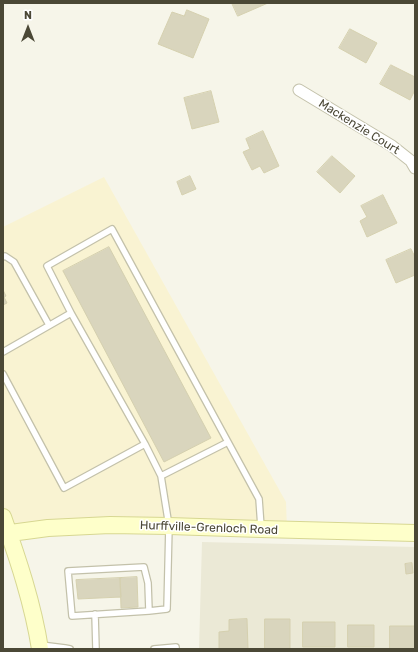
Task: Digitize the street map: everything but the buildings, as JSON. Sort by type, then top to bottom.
[{"type":"main road","points":[[3,517],[6,533],[22,576],[32,611],[40,647]]},
{"type":"main road","name":"Hurffville-Grenloch Road","points":[[6,533],[48,528],[110,525],[415,533]]},
{"type":"street","name":"Mackenzie Court","points":[[299,90],[392,146],[411,161],[415,168]]},
{"type":"lane","points":[[149,611],[148,583],[144,567],[68,571],[72,616],[149,611],[167,609],[168,526],[161,476],[145,444],[71,313],[47,266],[112,229],[259,499],[261,529]]},
{"type":"lane","points":[[3,257],[5,256],[14,262],[49,326]]},
{"type":"lane","points":[[3,352],[71,313]]},
{"type":"lane","points":[[3,374],[64,488],[145,444]]},
{"type":"lane","points":[[161,476],[228,442]]},
{"type":"lane","points":[[94,614],[96,649]]},
{"type":"lane","points":[[40,647],[70,649]]},
{"type":"lane","points":[[154,649],[176,647],[176,649]]},
{"type":"shaded area","points":[[104,177],[286,502],[287,530],[3,534],[3,227]]},
{"type":"shaded area","points":[[202,542],[415,547],[415,649],[199,649]]}]
